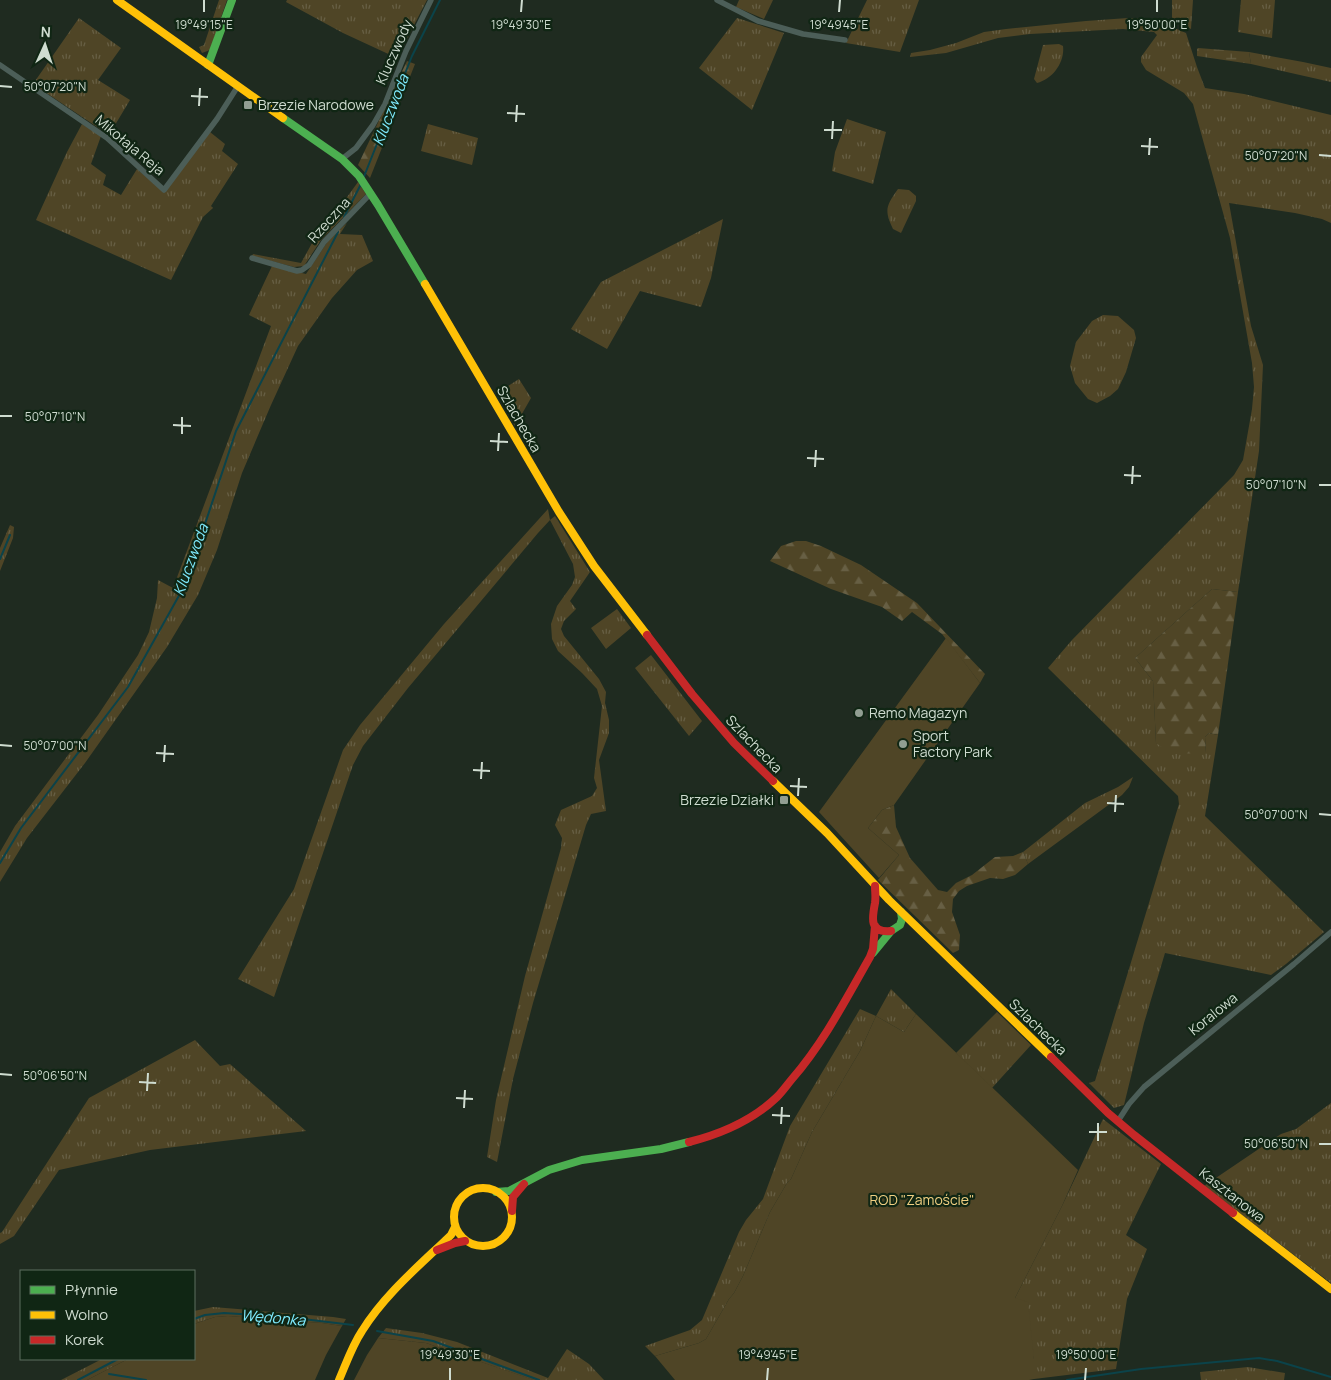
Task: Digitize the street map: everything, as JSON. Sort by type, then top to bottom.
[{"type":"street","name":"Szlachecka","points":[[117,0],[342,159],[359,176],[370,191],[549,495],[594,566],[692,694],[740,749],[827,833],[875,885],[1118,1121]]},
{"type":"street","points":[[208,65],[232,0]]},
{"type":"street","name":"Kluczwody","points":[[342,159],[356,148],[373,125],[431,0]]},
{"type":"street","points":[[716,0],[758,21],[804,34],[845,40]]},
{"type":"street","name":"Mikołaja Reja","points":[[0,65],[107,138],[164,190],[217,119],[238,86]]},
{"type":"street","name":"Rzeczna","points":[[252,258],[297,271],[302,270],[309,264],[324,242],[370,191]]},
{"type":"street","points":[[870,957],[874,926],[872,916],[876,897],[875,885]]},
{"type":"street","points":[[496,1192],[502,1192],[524,1184],[549,1170],[582,1160],[661,1149],[708,1137],[735,1126],[758,1112],[777,1097],[806,1062],[825,1036],[870,957],[901,922],[902,918],[898,908],[884,903],[877,906],[874,910]]},
{"type":"street","points":[[874,926],[884,932],[907,927],[919,929]]},
{"type":"street","name":"Koralowa","points":[[1118,1121],[1129,1104],[1144,1087],[1331,932]]},
{"type":"street","name":"Kasztanowa","points":[[1118,1121],[1331,1289]]},
{"type":"street","points":[[435,1251],[448,1247],[460,1240],[482,1247],[500,1241],[510,1228],[513,1197],[524,1184]]},
{"type":"street","points":[[465,1241],[457,1232],[454,1221],[457,1203],[465,1194],[480,1188],[491,1190],[504,1198],[511,1212]]},
{"type":"street","points":[[339,1380],[355,1344],[377,1310],[402,1281],[451,1235],[455,1227]]},
{"type":"green space","points":[[219,0],[227,0],[210,50],[202,53],[199,47],[204,45]]},
{"type":"green space","points":[[287,0],[427,0],[397,58],[343,33],[286,2]]},
{"type":"green space","points":[[739,0],[773,0],[764,19],[736,7]]},
{"type":"green space","points":[[867,0],[919,0],[900,52],[846,43]]},
{"type":"green space","points":[[1172,0],[1193,0],[1191,29],[1172,19]]},
{"type":"green space","points":[[1241,0],[1275,0],[1272,38],[1238,32]]},
{"type":"green space","points":[[79,18],[121,48],[98,80],[130,100],[109,135],[33,84]]},
{"type":"green space","points":[[737,18],[784,33],[752,110],[699,68]]},
{"type":"green space","points":[[1128,18],[1154,19],[1186,33],[1205,88],[1244,94],[1331,115],[1331,223],[1295,213],[1229,203],[1251,326],[1263,365],[1259,451],[1238,592],[1212,589],[1135,658],[1153,681],[1156,743],[1206,753],[1205,737],[1209,733],[1218,735],[1205,816],[1324,932],[1271,975],[1165,953],[1144,1023],[1124,1105],[1114,1108],[1089,1083],[1095,1081],[1179,804],[1178,796],[1048,668],[1072,640],[1234,475],[1243,460],[1254,387],[1252,363],[1230,238],[1193,104],[1184,93],[1146,70],[1141,62],[1141,57],[1157,35],[1154,32],[1123,29],[1030,34],[998,38],[946,53],[910,57],[911,53],[956,43],[984,32]]},
{"type":"green space","points":[[1059,44],[1063,46],[1060,64],[1053,74],[1037,83],[1034,79],[1043,45]]},
{"type":"green space","points":[[1198,48],[1249,52],[1251,64],[1197,56]]},
{"type":"green space","points":[[1249,52],[1331,68],[1331,82],[1251,64]]},
{"type":"green space","points":[[407,61],[415,64],[370,178],[358,165]]},
{"type":"green space","points":[[847,119],[886,132],[873,184],[832,171],[835,152]]},
{"type":"green space","points":[[82,124],[101,136],[91,164],[106,175],[103,185],[121,195],[137,169],[163,191],[210,132],[225,144],[222,151],[238,164],[211,206],[213,208],[203,217],[171,280],[36,220]]},
{"type":"green space","points":[[428,124],[478,138],[472,165],[421,151]]},
{"type":"green space","points":[[358,182],[366,194],[321,240],[304,266],[294,267],[252,256],[253,254],[301,263],[316,236],[318,237]]},
{"type":"green space","points":[[898,189],[909,190],[916,196],[916,201],[901,233],[893,229],[887,212],[889,204]]},
{"type":"green space","points":[[723,219],[711,278],[701,307],[640,291],[607,349],[571,329],[601,282]]},
{"type":"green space","points":[[347,223],[340,234],[362,235],[373,261],[357,270],[332,298],[298,346],[242,473],[217,550],[198,595],[167,647],[85,763],[27,838],[0,882],[0,852],[15,826],[98,715],[138,655],[149,632],[157,598],[158,580],[173,588],[271,326],[249,315],[272,266],[306,274],[330,238]]},
{"type":"green space","points":[[1103,315],[1118,316],[1134,330],[1136,338],[1126,372],[1118,389],[1097,403],[1088,399],[1075,383],[1070,366],[1076,342],[1092,321]]},
{"type":"green space","points":[[519,379],[531,398],[515,426],[498,396],[502,390]]},
{"type":"green space","points":[[548,509],[550,520],[408,688],[363,746],[353,765],[274,997],[238,979],[294,889],[343,750],[360,725],[444,624]]},
{"type":"green space","points":[[555,516],[590,572],[570,601],[576,609],[564,621],[561,629],[564,636],[599,679],[606,692],[605,703],[609,720],[609,733],[599,760],[606,811],[591,814],[586,825],[533,1003],[513,1079],[497,1162],[487,1157],[496,1100],[525,976],[561,848],[562,838],[555,825],[561,810],[592,796],[597,788],[594,778],[602,706],[597,689],[558,651],[552,639],[551,624],[557,606],[572,585],[575,577],[573,564],[550,520]]},
{"type":"green space","points":[[10,525],[14,527],[13,538],[0,571],[0,548]]},
{"type":"green space","points":[[796,541],[806,541],[821,546],[861,565],[917,603],[985,674],[980,683],[942,634],[912,612],[902,621],[882,607],[831,589],[770,561],[781,546]]},
{"type":"green space","points":[[1212,589],[1238,592],[1218,735],[1209,733],[1205,737],[1206,753],[1172,754],[1156,743],[1153,681],[1135,658]]},
{"type":"green space","points":[[617,609],[631,628],[606,649],[591,628]]},
{"type":"green space","name":"Sport Factory Park","points":[[946,638],[980,683],[894,805],[882,810],[868,828],[899,855],[879,878],[819,812]]},
{"type":"green space","points":[[651,655],[702,721],[689,736],[635,668]]},
{"type":"green space","points":[[1133,777],[1129,787],[1122,795],[1028,864],[1023,852],[1085,803],[1118,787]]},
{"type":"green space","points":[[894,805],[896,827],[910,858],[938,890],[947,892],[956,883],[972,875],[995,857],[1013,856],[1023,852],[1028,864],[1015,875],[1003,879],[990,878],[967,886],[959,891],[953,899],[952,912],[960,935],[959,950],[953,953],[878,880],[899,855],[868,828],[882,810]]},
{"type":"green space","points":[[891,989],[916,1014],[904,1032],[876,1016]]},
{"type":"green space","points":[[860,1009],[876,1016],[860,1051],[812,1132],[791,1179],[770,1212],[743,1276],[706,1339],[699,1343],[655,1356],[645,1346],[690,1330],[702,1320],[739,1232],[763,1199],[790,1126]]},
{"type":"green space","points":[[997,1012],[1031,1045],[992,1088],[956,1053]]},
{"type":"green space","name":"ROD \"Zamoście\"","points":[[916,1014],[1078,1170],[1062,1206],[1015,1298],[1028,1302],[1034,1359],[1034,1379],[675,1380],[655,1356],[699,1343],[706,1339],[743,1276],[770,1212],[791,1179],[812,1132],[860,1051],[876,1016],[904,1032]]},
{"type":"green space","points":[[195,1040],[220,1066],[230,1064],[306,1131],[150,1150],[59,1170],[14,1236],[0,1244],[0,1233],[89,1098]]},
{"type":"green space","points":[[1331,1103],[1331,1283],[1204,1186],[1281,1134],[1296,1129]]},
{"type":"green space","points":[[1103,1119],[1161,1164],[1126,1235],[1147,1249],[1127,1299],[1116,1369],[1034,1379],[1034,1359],[1015,1298],[1062,1206]]},
{"type":"green space","points":[[213,1307],[346,1319],[342,1326],[228,1316],[215,1317],[195,1324],[195,1311]]},
{"type":"green space","points":[[228,1316],[342,1326],[315,1380],[87,1380],[126,1360],[195,1360],[195,1324],[215,1317]]},
{"type":"green space","points":[[386,1328],[422,1333],[457,1342],[548,1378],[567,1349],[589,1364],[604,1380],[533,1380],[426,1343],[378,1338]]},
{"type":"green space","points":[[378,1338],[426,1343],[534,1380],[354,1380]]},
{"type":"green space","points":[[100,1360],[126,1360],[87,1380],[61,1380]]},
{"type":"green space","points":[[1248,1367],[1285,1373],[1284,1380],[1201,1380],[1200,1372]]},
{"type":"waterway","name":"Kluczwoda","points":[[363,179],[412,56],[440,0]]},
{"type":"waterway","name":"Kluczwoda","points":[[344,217],[361,184]]},
{"type":"waterway","name":"Kluczwoda","points":[[0,863],[21,828],[128,687],[181,592],[236,431],[338,232]]},
{"type":"waterway","points":[[0,559],[10,535]]},
{"type":"waterway","name":"Wędonka","points":[[195,1319],[205,1315],[224,1313],[286,1317],[353,1325]]},
{"type":"waterway","name":"Wędonka","points":[[377,1331],[433,1341],[539,1380]]},
{"type":"waterway","name":"Wędonka","points":[[1067,1380],[1141,1369],[1259,1358],[1277,1361],[1331,1377]]},
{"type":"waterway","name":"Wędonka","points":[[78,1380],[116,1360]]},
{"type":"waterway","points":[[109,1374],[146,1380]]},
{"type":"traffic: fast","points":[[208,65],[232,0]]},
{"type":"traffic: fast","points":[[283,118],[342,159],[359,176],[425,284]]},
{"type":"traffic: fast","points":[[873,953],[891,931],[900,925],[902,919],[901,912]]},
{"type":"traffic: fast","points":[[496,1192],[509,1191],[549,1170],[582,1160],[661,1149],[689,1142]]},
{"type":"traffic: slow","points":[[117,0],[283,118]]},
{"type":"traffic: slow","points":[[425,284],[559,512],[594,566],[647,635]]},
{"type":"traffic: slow","points":[[773,781],[827,833],[889,900],[1051,1057]]},
{"type":"traffic: slow","points":[[477,1188],[489,1188],[504,1196],[512,1211],[512,1217],[512,1223],[504,1238],[489,1246],[477,1246],[462,1238],[454,1223],[454,1211],[462,1196],[477,1188]]},
{"type":"traffic: slow","points":[[1233,1213],[1331,1289]]},
{"type":"traffic: slow","points":[[339,1380],[355,1343],[371,1317],[404,1280],[451,1235],[455,1227]]},
{"type":"traffic: jam","points":[[647,635],[692,694],[734,743],[773,781]]},
{"type":"traffic: jam","points":[[875,886],[873,914],[875,927],[879,930],[891,931]]},
{"type":"traffic: jam","points":[[689,1142],[713,1135],[736,1125],[758,1113],[781,1093],[804,1065],[852,989],[873,949],[875,926]]},
{"type":"traffic: jam","points":[[1051,1057],[1108,1113],[1233,1213]]},
{"type":"traffic: jam","points":[[512,1211],[513,1197],[524,1184]]},
{"type":"traffic: jam","points":[[437,1250],[465,1241]]},
{"type":"place","name":"Brzezie Narodowe","points":[[248,105]]},
{"type":"place","name":"Remo Magazyn","points":[[859,713]]},
{"type":"place","name":"Sport Factory Park","points":[[903,744]]},
{"type":"place","name":"Brzezie Działki","points":[[784,800]]}]
